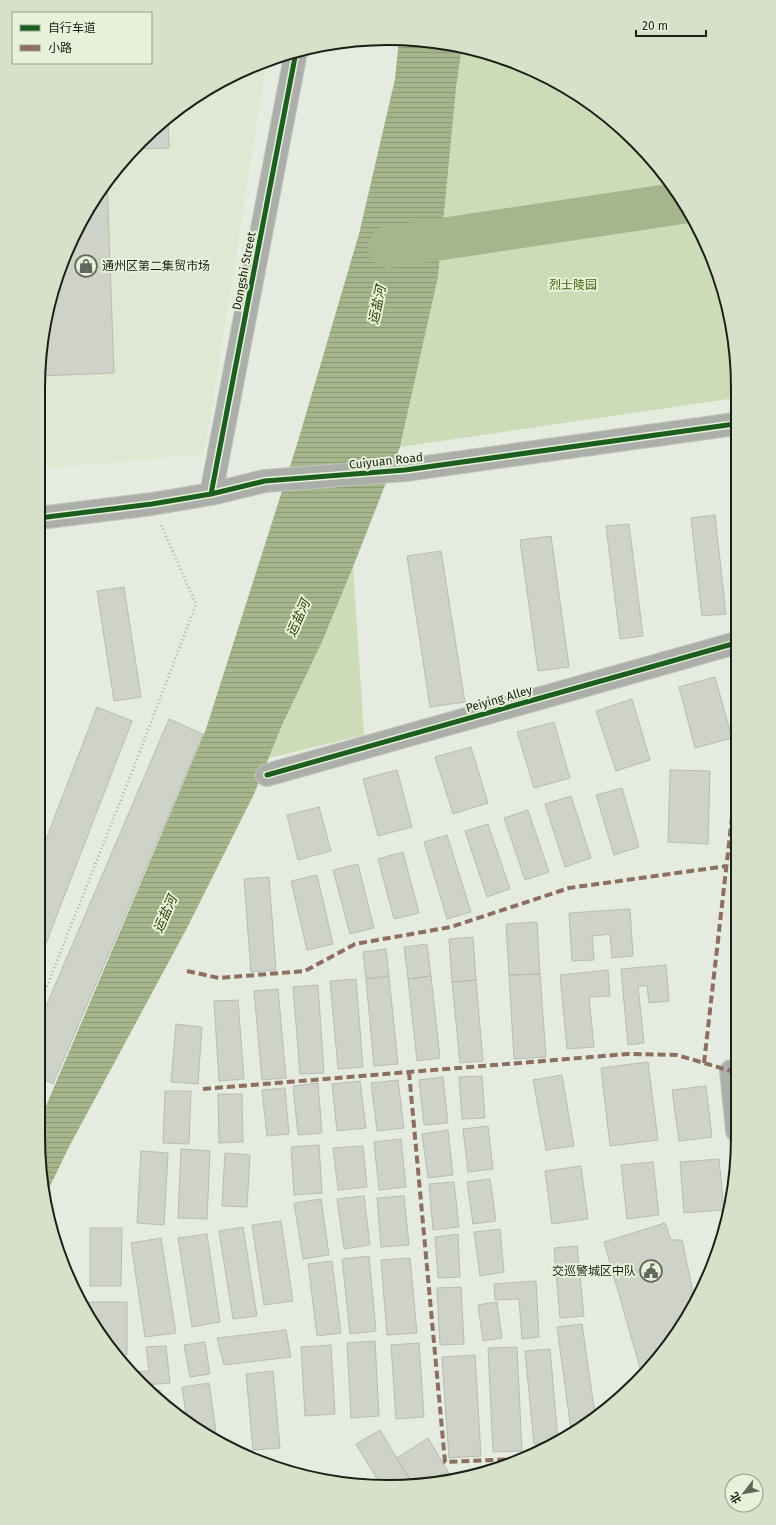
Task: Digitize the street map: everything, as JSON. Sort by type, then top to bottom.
[{"type":"street","name":"Dongshi Street","points":[[211,494],[295,58]]},
{"type":"street","name":"Cuiyuan Road","points":[[45,517],[152,504],[211,494],[265,481],[405,470],[731,425]]},
{"type":"street","name":"Peiying Alley","points":[[267,775],[731,644]]},
{"type":"path","points":[[45,991],[140,752],[196,604],[152,504]]},
{"type":"shaded area","points":[[266,68],[204,454],[45,468],[45,388],[48,343],[57,299],[71,257],[91,216],[116,179],[145,145],[179,116],[197,103],[236,80]]},
{"type":"green space","name":"烈士陵园","points":[[461,53],[498,63],[540,80],[560,91],[597,116],[631,145],[673,197],[696,236],[705,257],[713,278],[724,321],[728,343],[731,399],[400,447],[438,277],[456,88]]},
{"type":"green space","points":[[353,567],[364,735],[269,758],[283,723],[322,642]]},
{"type":"water","name":"运盐河","points":[[398,45],[433,48],[461,53],[456,88],[438,277],[400,447],[322,642],[283,723],[254,794],[187,928],[70,1145],[49,1188],[46,1159],[45,1108],[206,729],[298,441],[359,234],[395,79]]},
{"type":"building","points":[[168,125],[169,148],[142,149]]},
{"type":"building","name":"通州区第二集贸市场","points":[[107,191],[114,373],[46,376],[48,343],[63,278],[80,236]]},
{"type":"building","points":[[715,515],[726,614],[702,616],[691,518]]},
{"type":"building","points":[[629,524],[643,636],[620,639],[606,526]]},
{"type":"building","points":[[551,536],[569,667],[538,671],[520,540]]},
{"type":"building","points":[[441,551],[465,702],[430,707],[407,556]]},
{"type":"building","points":[[124,587],[141,697],[114,701],[97,591]]},
{"type":"building","points":[[715,677],[731,738],[695,748],[679,687]]},
{"type":"building","points":[[632,699],[650,760],[616,771],[596,711]]},
{"type":"building","points":[[97,707],[132,721],[45,946],[45,842]]},
{"type":"building","points":[[169,719],[203,734],[53,1084],[45,1080],[45,1009]]},
{"type":"building","points":[[554,722],[570,778],[534,788],[517,732]]},
{"type":"building","points":[[471,747],[488,803],[453,814],[435,757]]},
{"type":"building","points":[[397,770],[412,827],[378,836],[363,779]]},
{"type":"building","points":[[670,770],[710,771],[708,844],[668,842]]},
{"type":"building","points":[[622,788],[639,847],[614,855],[596,795]]},
{"type":"building","points":[[571,796],[591,858],[565,867],[545,804]]},
{"type":"building","points":[[319,807],[331,851],[298,860],[287,815]]},
{"type":"building","points":[[528,810],[549,872],[525,880],[504,818]]},
{"type":"building","points":[[488,824],[510,889],[487,897],[465,831]]},
{"type":"building","points":[[447,835],[471,912],[447,919],[424,842]]},
{"type":"building","points":[[403,852],[419,913],[394,919],[378,859]]},
{"type":"building","points":[[358,864],[374,928],[350,934],[333,870]]},
{"type":"building","points":[[317,875],[333,944],[307,950],[291,881]]},
{"type":"building","points":[[269,877],[276,970],[251,972],[244,879]]},
{"type":"building","points":[[630,909],[633,956],[612,958],[610,934],[592,936],[594,960],[572,961],[569,913]]},
{"type":"building","points":[[537,922],[540,974],[509,975],[506,924]]},
{"type":"building","points":[[473,937],[476,980],[452,982],[449,939]]},
{"type":"building","points":[[427,944],[431,976],[408,979],[404,947]]},
{"type":"building","points":[[386,949],[389,976],[366,979],[363,952]]},
{"type":"building","points":[[666,965],[669,1001],[649,1003],[647,986],[638,986],[644,1043],[628,1045],[621,969]]},
{"type":"building","points":[[608,970],[610,996],[589,997],[594,1047],[567,1049],[560,975]]},
{"type":"building","points":[[540,974],[546,1057],[514,1059],[509,975]]},
{"type":"building","points":[[389,976],[398,1064],[374,1066],[366,979]]},
{"type":"building","points":[[431,976],[440,1058],[417,1061],[408,979]]},
{"type":"building","points":[[356,979],[363,1067],[338,1069],[330,981]]},
{"type":"building","points":[[476,980],[483,1061],[460,1063],[452,982]]},
{"type":"building","points":[[318,985],[324,1073],[300,1074],[293,987]]},
{"type":"building","points":[[278,989],[286,1078],[262,1080],[254,991]]},
{"type":"building","points":[[238,1000],[244,1079],[219,1081],[214,1001]]},
{"type":"building","points":[[176,1024],[202,1027],[198,1084],[171,1082]]},
{"type":"building","points":[[648,1062],[658,1140],[610,1146],[601,1068]]},
{"type":"building","points":[[562,1075],[574,1146],[546,1150],[533,1080]]},
{"type":"building","points":[[482,1076],[485,1118],[462,1119],[459,1077]]},
{"type":"building","points":[[443,1077],[448,1123],[424,1125],[419,1080]]},
{"type":"building","points":[[398,1080],[404,1128],[377,1131],[371,1083]]},
{"type":"building","points":[[360,1081],[366,1128],[337,1131],[332,1084]]},
{"type":"building","points":[[318,1083],[322,1133],[298,1135],[293,1086]]},
{"type":"building","points":[[706,1086],[712,1137],[679,1141],[672,1090]]},
{"type":"building","points":[[285,1088],[289,1134],[267,1136],[262,1090]]},
{"type":"building","points":[[165,1091],[191,1091],[189,1144],[163,1143]]},
{"type":"building","points":[[218,1094],[242,1094],[243,1142],[219,1143]]},
{"type":"building","points":[[488,1126],[493,1169],[468,1172],[463,1129]]},
{"type":"building","points":[[448,1130],[453,1175],[428,1178],[422,1134]]},
{"type":"building","points":[[401,1139],[406,1187],[379,1190],[374,1142]]},
{"type":"building","points":[[319,1145],[322,1193],[294,1195],[291,1147]]},
{"type":"building","points":[[363,1146],[367,1187],[338,1190],[333,1148]]},
{"type":"building","points":[[181,1149],[210,1151],[207,1219],[178,1218]]},
{"type":"building","points":[[141,1151],[168,1153],[164,1225],[137,1223]]},
{"type":"building","points":[[225,1153],[250,1155],[247,1207],[222,1206]]},
{"type":"building","points":[[719,1159],[724,1206],[723,1210],[684,1213],[680,1162]]},
{"type":"building","points":[[653,1162],[659,1215],[627,1219],[621,1165]]},
{"type":"building","points":[[581,1166],[588,1219],[552,1224],[545,1171]]},
{"type":"building","points":[[490,1179],[496,1221],[473,1224],[467,1182]]},
{"type":"building","points":[[454,1182],[459,1227],[433,1230],[429,1184]]},
{"type":"building","points":[[364,1196],[370,1245],[344,1249],[337,1199]]},
{"type":"building","points":[[404,1196],[409,1245],[381,1247],[377,1198]]},
{"type":"building","points":[[321,1199],[329,1255],[303,1259],[294,1203]]},
{"type":"building","points":[[281,1221],[293,1301],[264,1305],[252,1225]]},
{"type":"building","name":"交巡警城区中队","points":[[665,1223],[671,1240],[682,1240],[693,1293],[673,1328],[640,1369],[604,1242]]},
{"type":"building","points":[[243,1227],[257,1316],[233,1319],[219,1231]]},
{"type":"building","points":[[90,1228],[122,1228],[121,1286],[90,1286]]},
{"type":"building","points":[[500,1229],[504,1272],[480,1276],[474,1232]]},
{"type":"building","points":[[207,1234],[220,1322],[192,1327],[178,1238]]},
{"type":"building","points":[[458,1234],[460,1277],[438,1278],[435,1237]]},
{"type":"building","points":[[161,1238],[176,1333],[145,1337],[131,1243]]},
{"type":"building","points":[[577,1246],[584,1316],[560,1318],[554,1248]]},
{"type":"building","points":[[369,1256],[376,1331],[350,1334],[342,1259]]},
{"type":"building","points":[[410,1258],[417,1333],[387,1335],[381,1260]]},
{"type":"building","points":[[332,1261],[341,1333],[317,1336],[308,1264]]},
{"type":"building","points":[[536,1281],[539,1337],[522,1339],[519,1299],[495,1300],[494,1284]]},
{"type":"building","points":[[461,1287],[464,1344],[440,1345],[437,1288]]},
{"type":"building","points":[[88,1302],[127,1302],[127,1355],[123,1355],[116,1346]]},
{"type":"building","points":[[497,1302],[502,1338],[483,1341],[478,1305]]},
{"type":"building","points":[[582,1324],[595,1411],[571,1427],[557,1327]]},
{"type":"building","points":[[286,1330],[291,1357],[224,1365],[217,1338]]},
{"type":"building","points":[[375,1341],[379,1416],[351,1418],[347,1343]]},
{"type":"building","points":[[205,1342],[210,1374],[190,1377],[184,1345]]},
{"type":"building","points":[[419,1343],[424,1417],[396,1419],[391,1345]]},
{"type":"building","points":[[331,1345],[335,1414],[305,1416],[301,1347]]},
{"type":"building","points":[[166,1346],[170,1383],[150,1384],[138,1372],[149,1371],[146,1347]]},
{"type":"building","points":[[517,1347],[522,1451],[493,1452],[488,1348]]},
{"type":"building","points":[[550,1349],[558,1435],[543,1443],[534,1444],[525,1351]]},
{"type":"building","points":[[475,1355],[481,1456],[449,1458],[442,1357]]},
{"type":"building","points":[[273,1371],[280,1448],[253,1450],[246,1374]]},
{"type":"building","points":[[209,1383],[216,1431],[212,1432],[186,1414],[182,1387]]},
{"type":"building","points":[[380,1430],[410,1479],[378,1480],[356,1444]]},
{"type":"building","points":[[428,1438],[450,1474],[409,1479],[397,1458]]},
{"type":"waterway","points":[[389,247],[677,204]]},
{"type":"marked path","points":[[704,1063],[731,826]]},
{"type":"marked path","points":[[187,971],[219,978],[305,971],[355,944],[451,927],[569,888],[727,866]]},
{"type":"marked path","points":[[203,1089],[628,1054],[677,1055],[731,1071]]},
{"type":"marked path","points":[[409,1072],[445,1462],[505,1460]]},
{"type":"cycle path","points":[[211,494],[295,58]]},
{"type":"cycle path","points":[[45,517],[152,504],[211,494],[265,481],[405,470],[731,425]]},
{"type":"cycle path","points":[[267,775],[731,644]]},
{"type":"place","name":"通州区第二集贸市场","points":[[86,266]]},
{"type":"place","name":"交巡警城区中队","points":[[651,1271]]}]
